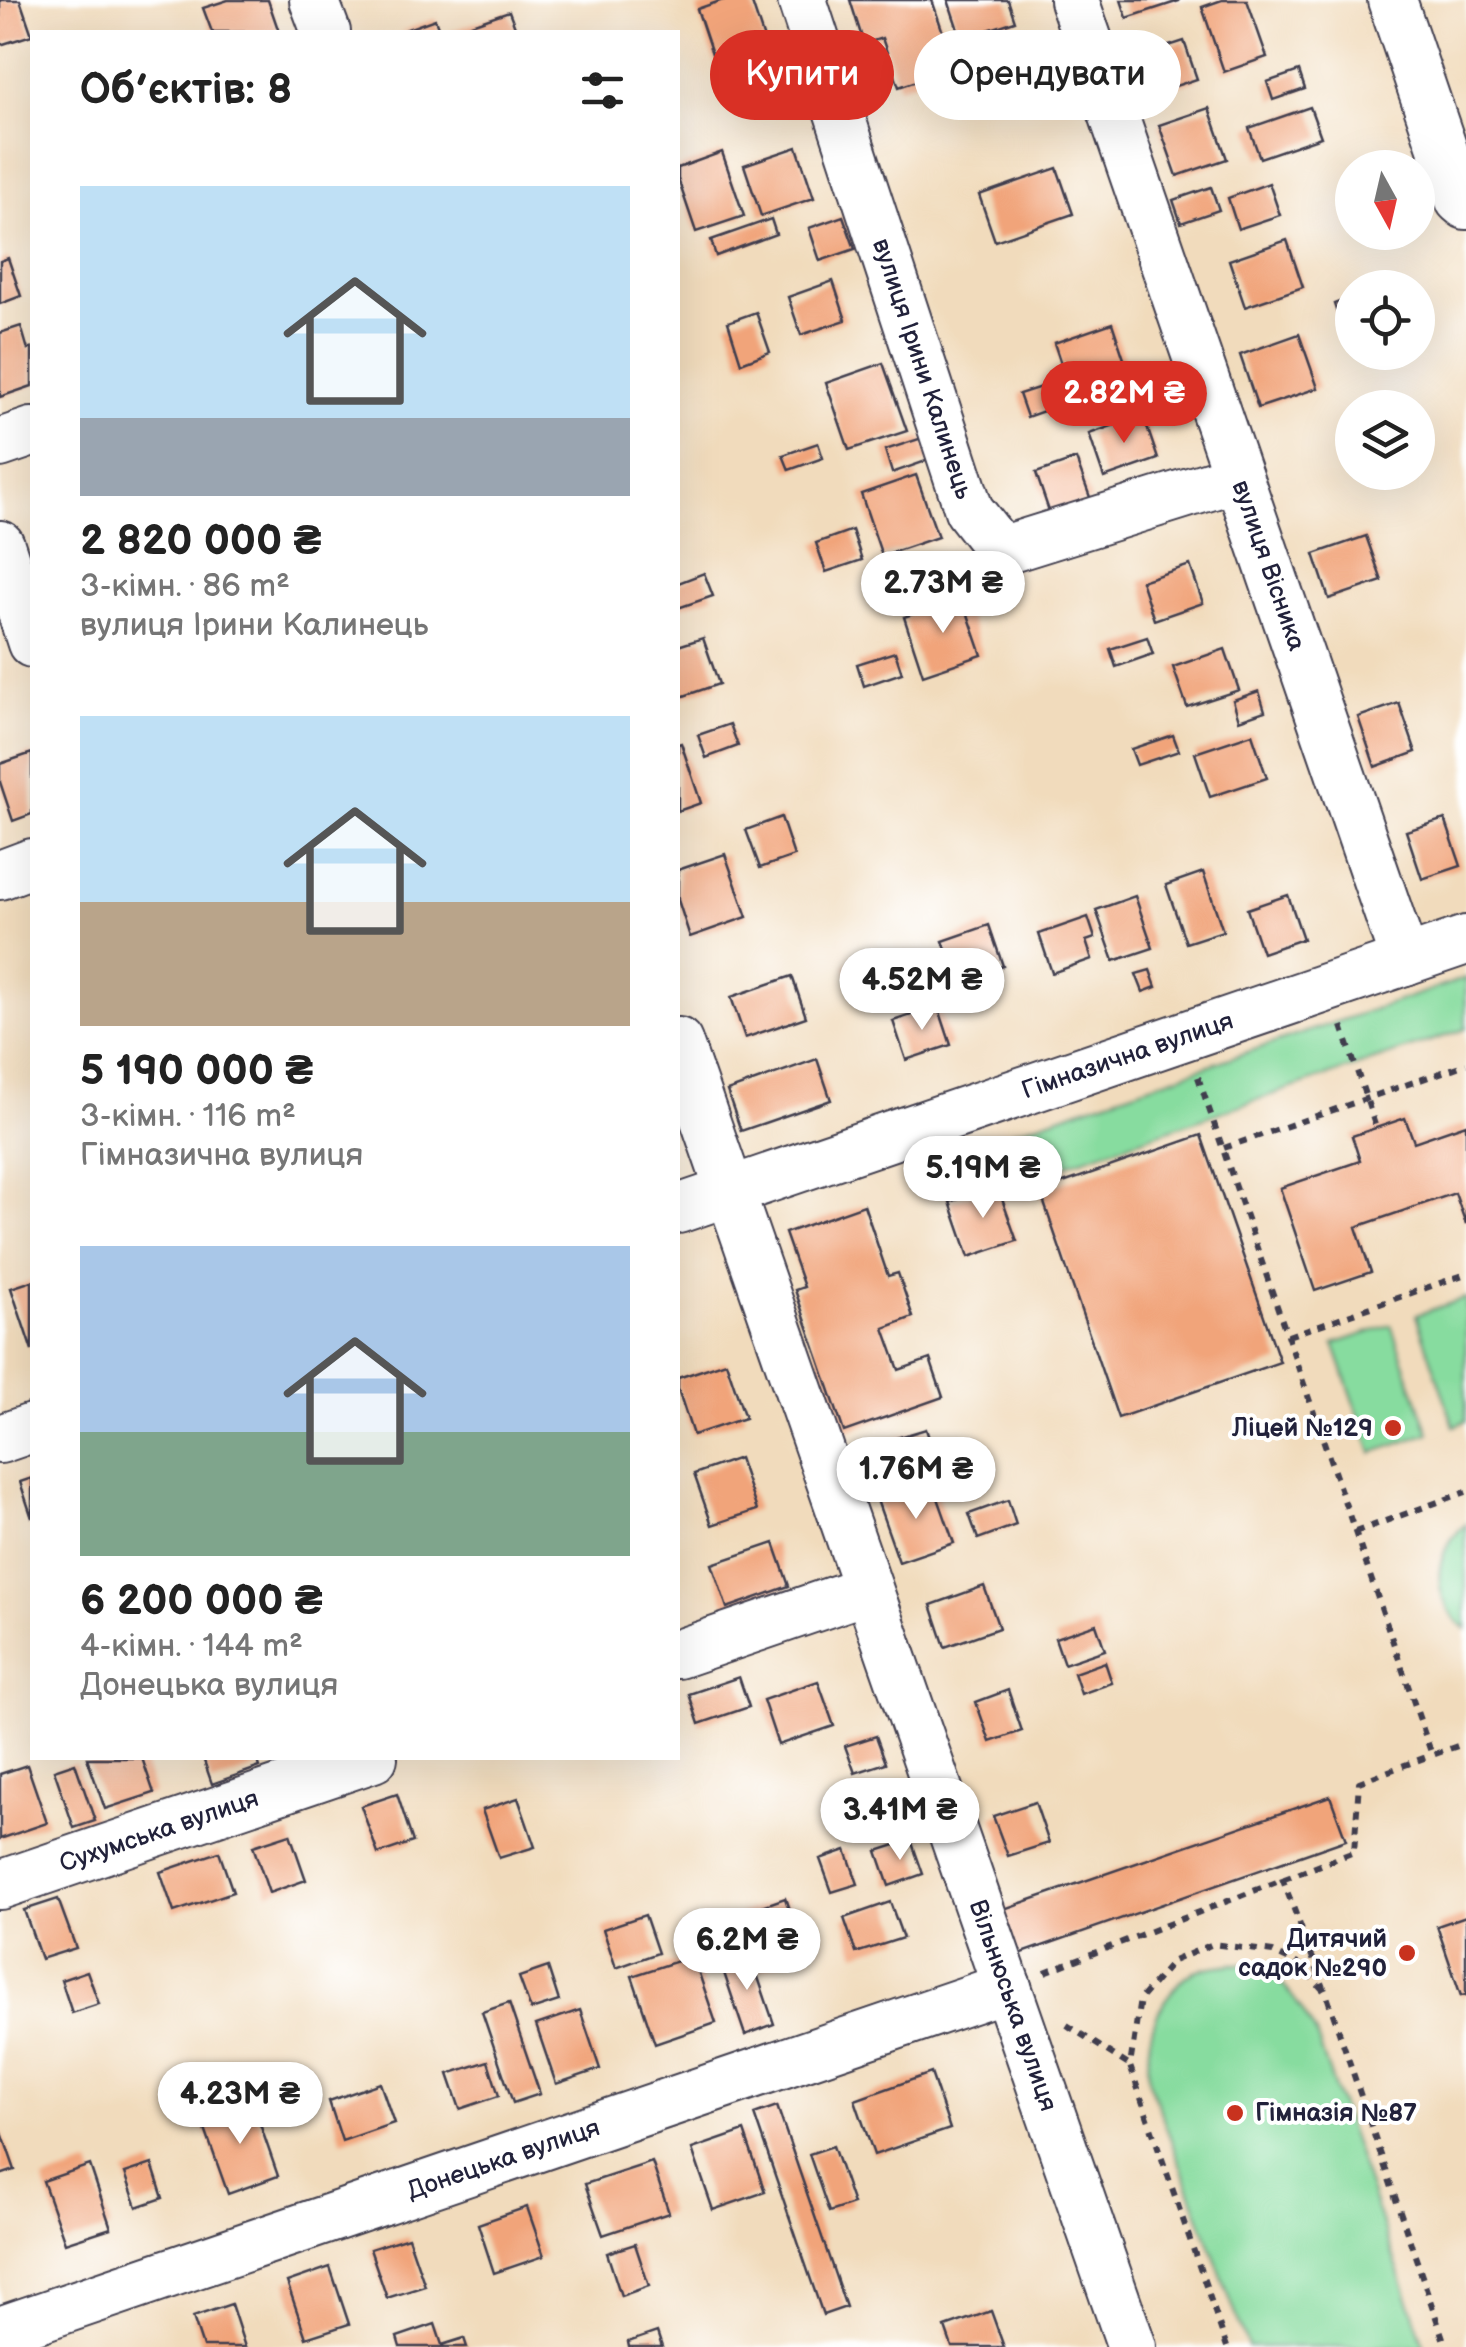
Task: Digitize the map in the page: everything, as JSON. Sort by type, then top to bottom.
[{"type":"street","points":[[314,0],[325,30]]},
{"type":"street","name":"вулиця Ірини Калинець","points":[[802,0],[969,510],[1002,551],[1238,478]]},
{"type":"street","name":"вулиця Вісника","points":[[1074,0],[1404,962]]},
{"type":"street","points":[[1392,0],[1460,200],[1466,205]]},
{"type":"street","points":[[0,443],[30,433]]},
{"type":"street","points":[[0,545],[30,637]]},
{"type":"street","points":[[0,874],[30,865]]},
{"type":"street","name":"Гімназична вулиця","points":[[680,1208],[1466,940]]},
{"type":"street","name":"Вільнюська вулиця","points":[[680,1048],[1132,2347]]},
{"type":"street","points":[[0,1439],[30,1429]]},
{"type":"street","points":[[680,1653],[868,1589]]},
{"type":"street","name":"Сухумська вулиця","points":[[0,1885],[367,1760]]},
{"type":"street","name":"Донецька вулиця","points":[[0,2330],[1007,1987]]},
{"type":"path","points":[[1340,1020],[1376,1128]]},
{"type":"path","points":[[1184,1036],[1432,1755]]},
{"type":"path","points":[[1224,1148],[1466,1064]]},
{"type":"path","points":[[1288,1336],[1466,1274]]},
{"type":"path","points":[[1355,1532],[1466,1492]]},
{"type":"path","points":[[1007,1987],[1354,1852],[1359,1782],[1466,1743]]},
{"type":"path","points":[[1282,1878],[1326,1993],[1446,2347]]},
{"type":"path","points":[[1227,2347],[1130,2066],[1140,1998],[1172,1961],[1213,1944],[1273,1952],[1300,1965],[1326,1993]]},
{"type":"green space","points":[[1466,978],[1466,1029],[1026,1178],[1012,1132]]},
{"type":"green space","points":[[1466,1298],[1466,1421],[1454,1426],[1416,1315]]},
{"type":"green space","points":[[1391,1325],[1429,1433],[1372,1453],[1334,1344]]},
{"type":"green space","points":[[1466,1524],[1466,1629],[1446,1604],[1439,1576],[1446,1549]]},
{"type":"green space","points":[[1234,1964],[1262,1970],[1273,1977],[1292,1996],[1315,2032],[1425,2347],[1248,2347],[1149,2081],[1148,2068],[1154,2023],[1177,1986],[1199,1969]]},
{"type":"building","points":[[0,0],[20,0],[30,36],[0,45]]},
{"type":"building","points":[[228,0],[268,0],[278,30],[211,30],[203,8]]},
{"type":"building","points":[[723,0],[751,0],[761,30],[710,30],[710,48],[697,9]]},
{"type":"building","points":[[850,0],[932,0],[942,30],[914,30],[914,82],[899,87],[894,73],[894,30],[860,30]]},
{"type":"building","points":[[948,0],[1008,0],[1015,21],[988,30],[958,30]]},
{"type":"building","points":[[1121,0],[1179,0],[1179,1],[1127,18]]},
{"type":"building","points":[[1222,0],[1247,0],[1267,57],[1224,72],[1202,7]]},
{"type":"building","points":[[509,11],[516,30],[454,30]]},
{"type":"building","points":[[435,19],[439,30],[405,30]]},
{"type":"building","points":[[1184,41],[1197,79],[1181,84]]},
{"type":"building","points":[[1299,71],[1305,89],[1273,100],[1267,82]]},
{"type":"building","points":[[1310,107],[1321,137],[1260,158],[1249,128]]},
{"type":"building","points":[[1209,108],[1227,159],[1177,176],[1159,125]]},
{"type":"building","points":[[797,147],[814,198],[761,216],[744,165]]},
{"type":"building","points":[[722,152],[744,216],[696,232],[680,185],[680,167]]},
{"type":"building","points":[[1057,168],[1073,214],[995,241],[979,195]]},
{"type":"building","points":[[1269,183],[1280,215],[1238,229],[1228,198]]},
{"type":"building","points":[[1211,187],[1219,210],[1181,223],[1173,200]]},
{"type":"building","points":[[843,216],[855,249],[820,261],[809,228]]},
{"type":"building","points":[[771,219],[776,234],[716,256],[711,240]]},
{"type":"building","points":[[1287,240],[1303,287],[1245,307],[1229,260]]},
{"type":"building","points":[[8,258],[21,296],[0,304],[0,261]]},
{"type":"building","points":[[833,281],[846,320],[801,335],[788,297]]},
{"type":"building","points":[[756,312],[770,352],[741,363],[728,322]]},
{"type":"building","points":[[1112,323],[1127,368],[1069,388],[1054,343]]},
{"type":"building","points":[[21,326],[30,349],[30,387],[0,397],[0,333]]},
{"type":"building","points":[[1299,334],[1318,388],[1258,408],[1240,355]]},
{"type":"building","points":[[883,363],[907,431],[849,450],[826,383]]},
{"type":"building","points":[[1050,384],[1058,406],[1027,417],[1019,394]]},
{"type":"building","points":[[1143,415],[1158,459],[1104,478],[1089,434]]},
{"type":"building","points":[[922,438],[929,460],[892,473],[885,450]]},
{"type":"building","points":[[818,443],[823,458],[789,470],[783,455]]},
{"type":"building","points":[[1076,459],[1091,500],[1050,514],[1036,473]]},
{"type":"building","points":[[916,475],[938,537],[882,556],[861,494]]},
{"type":"building","points":[[852,530],[862,560],[826,572],[816,543]]},
{"type":"building","points":[[1366,536],[1382,581],[1329,599],[1314,554]]},
{"type":"building","points":[[1190,565],[1203,603],[1154,620],[1141,581]]},
{"type":"building","points":[[704,573],[713,596],[680,607],[680,582]]},
{"type":"building","points":[[962,597],[982,655],[923,675],[904,617]]},
{"type":"building","points":[[1147,637],[1153,654],[1116,667],[1110,649]]},
{"type":"building","points":[[703,638],[719,684],[680,697],[680,645]]},
{"type":"building","points":[[1225,649],[1239,690],[1187,707],[1173,667]]},
{"type":"building","points":[[895,652],[902,673],[864,686],[857,664]]},
{"type":"building","points":[[1259,691],[1265,711],[1239,720],[1233,700]]},
{"type":"building","points":[[1399,703],[1416,752],[1375,767],[1358,717]]},
{"type":"building","points":[[730,724],[738,746],[706,758],[698,735]]},
{"type":"building","points":[[1252,734],[1267,778],[1210,797],[1195,753]]},
{"type":"building","points":[[1173,735],[1179,751],[1137,765],[1131,749]]},
{"type":"building","points":[[680,743],[701,803],[680,810]]},
{"type":"building","points":[[30,754],[30,815],[13,821],[0,782],[0,764]]},
{"type":"building","points":[[781,817],[794,856],[760,868],[746,830]]},
{"type":"building","points":[[1445,819],[1461,866],[1422,879],[1406,831]]},
{"type":"building","points":[[725,854],[747,917],[690,937],[680,906],[680,869]]},
{"type":"building","points":[[1203,872],[1223,931],[1186,943],[1166,885]]},
{"type":"building","points":[[1288,895],[1303,939],[1262,953],[1247,909]]},
{"type":"building","points":[[1135,896],[1153,948],[1114,961],[1096,910]]},
{"type":"building","points":[[1088,917],[1095,938],[1086,941],[1092,959],[1052,973],[1039,934]]},
{"type":"building","points":[[989,925],[1003,966],[957,981],[943,941]]},
{"type":"building","points":[[880,953],[892,989],[858,1001],[845,965]]},
{"type":"building","points":[[1150,970],[1156,987],[1143,992],[1136,974]]},
{"type":"building","points":[[792,976],[806,1017],[745,1038],[731,997]]},
{"type":"building","points":[[938,1006],[951,1045],[906,1060],[893,1021]]},
{"type":"building","points":[[817,1059],[831,1100],[741,1131],[727,1091]]},
{"type":"building","points":[[1405,1118],[1414,1142],[1466,1124],[1466,1224],[1455,1193],[1356,1227],[1371,1272],[1315,1291],[1280,1188],[1360,1161],[1352,1136]]},
{"type":"building","points":[[1201,1135],[1280,1362],[1118,1418],[1040,1191]]},
{"type":"building","points":[[997,1185],[1017,1241],[969,1257],[950,1202]]},
{"type":"building","points":[[864,1205],[888,1276],[898,1273],[913,1317],[884,1328],[899,1370],[930,1359],[943,1397],[844,1432],[795,1290],[804,1287],[785,1233]]},
{"type":"building","points":[[30,1282],[30,1345],[11,1288]]},
{"type":"building","points":[[726,1362],[745,1418],[693,1435],[680,1395],[680,1377]]},
{"type":"building","points":[[926,1429],[935,1456],[844,1483],[836,1456]]},
{"type":"building","points":[[739,1458],[757,1510],[712,1525],[694,1474]]},
{"type":"building","points":[[30,1479],[30,1512],[20,1482]]},
{"type":"building","points":[[932,1481],[954,1543],[899,1562],[877,1500]]},
{"type":"building","points":[[1008,1500],[1016,1525],[978,1539],[969,1514]]},
{"type":"building","points":[[774,1543],[789,1586],[727,1608],[712,1564]]},
{"type":"building","points":[[984,1586],[999,1628],[945,1647],[931,1605]]},
{"type":"building","points":[[1096,1624],[1105,1650],[1064,1664],[1055,1638]]},
{"type":"building","points":[[1105,1662],[1112,1683],[1081,1694],[1074,1673]]},
{"type":"building","points":[[739,1677],[749,1707],[699,1724],[689,1694]]},
{"type":"building","points":[[818,1681],[834,1726],[778,1745],[763,1700]]},
{"type":"building","points":[[1008,1690],[1022,1731],[990,1742],[976,1702]]},
{"type":"building","points":[[876,1736],[886,1763],[855,1773],[845,1746]]},
{"type":"building","points":[[88,1760],[143,1760],[154,1793],[105,1809]]},
{"type":"building","points":[[204,1760],[258,1760],[260,1767],[212,1784]]},
{"type":"building","points":[[75,1763],[95,1821],[74,1828],[54,1770]]},
{"type":"building","points":[[27,1765],[47,1823],[0,1839],[0,1774]]},
{"type":"building","points":[[397,1794],[413,1842],[378,1854],[361,1806]]},
{"type":"building","points":[[1330,1796],[1346,1840],[1014,1956],[998,1911]]},
{"type":"building","points":[[518,1798],[535,1847],[499,1858],[482,1810]]},
{"type":"building","points":[[1035,1802],[1049,1843],[1008,1856],[993,1816]]},
{"type":"building","points":[[290,1834],[306,1880],[269,1893],[253,1846]]},
{"type":"building","points":[[911,1840],[923,1874],[889,1886],[877,1851]]},
{"type":"building","points":[[846,1850],[858,1884],[832,1892],[820,1859]]},
{"type":"building","points":[[219,1852],[233,1892],[174,1912],[160,1872]]},
{"type":"building","points":[[785,1898],[804,1954],[759,1970],[740,1914]]},
{"type":"building","points":[[58,1899],[76,1948],[41,1959],[24,1910]]},
{"type":"building","points":[[890,1902],[903,1938],[856,1953],[844,1918]]},
{"type":"building","points":[[645,1915],[658,1953],[616,1968],[603,1929]]},
{"type":"building","points":[[1466,1916],[1466,1995],[1461,1996],[1437,1926]]},
{"type":"building","points":[[749,1951],[774,2024],[745,2035],[720,1961]]},
{"type":"building","points":[[693,1956],[716,2023],[655,2044],[632,1976]]},
{"type":"building","points":[[548,1967],[559,2001],[531,2010],[519,1977]]},
{"type":"building","points":[[87,1971],[99,2004],[72,2013],[61,1980]]},
{"type":"building","points":[[509,2003],[540,2094],[513,2103],[482,2012]]},
{"type":"building","points":[[580,2010],[600,2069],[556,2084],[536,2025]]},
{"type":"building","points":[[488,2061],[499,2096],[460,2109],[448,2074]]},
{"type":"building","points":[[931,2073],[950,2129],[874,2155],[855,2100]]},
{"type":"building","points":[[380,2083],[394,2123],[342,2141],[329,2101]]},
{"type":"building","points":[[252,2101],[278,2176],[228,2194],[201,2118]]},
{"type":"building","points":[[777,2106],[846,2307],[823,2315],[754,2114]]},
{"type":"building","points":[[0,2127],[15,2170],[0,2175]]},
{"type":"building","points":[[744,2131],[765,2192],[713,2210],[692,2149]]},
{"type":"building","points":[[833,2146],[853,2204],[829,2212],[809,2154]]},
{"type":"building","points":[[652,2162],[669,2213],[603,2235],[585,2184]]},
{"type":"building","points":[[152,2164],[163,2198],[137,2207],[125,2173]]},
{"type":"building","points":[[90,2165],[111,2228],[65,2243],[43,2181]]},
{"type":"building","points":[[527,2207],[544,2256],[494,2273],[478,2224]]},
{"type":"building","points":[[408,2237],[425,2286],[387,2298],[370,2249]]},
{"type":"building","points":[[635,2244],[649,2286],[621,2296],[607,2253]]},
{"type":"building","points":[[330,2267],[349,2324],[306,2338],[287,2282]]},
{"type":"building","points":[[231,2304],[245,2347],[203,2347],[193,2317]]},
{"type":"building","points":[[991,2311],[1004,2347],[952,2347],[945,2327]]},
{"type":"building","points":[[435,2324],[442,2345],[464,2338],[467,2347],[400,2347],[397,2337]]},
{"type":"building","points":[[657,2332],[662,2347],[629,2347],[628,2342]]},
{"type":"place","name":"Ліцей №129","points":[[1393,1428]]},
{"type":"place","name":"Дитячий садок №290","points":[[1407,1953]]},
{"type":"place","name":"Гімназія №87","points":[[1235,2113]]}]
